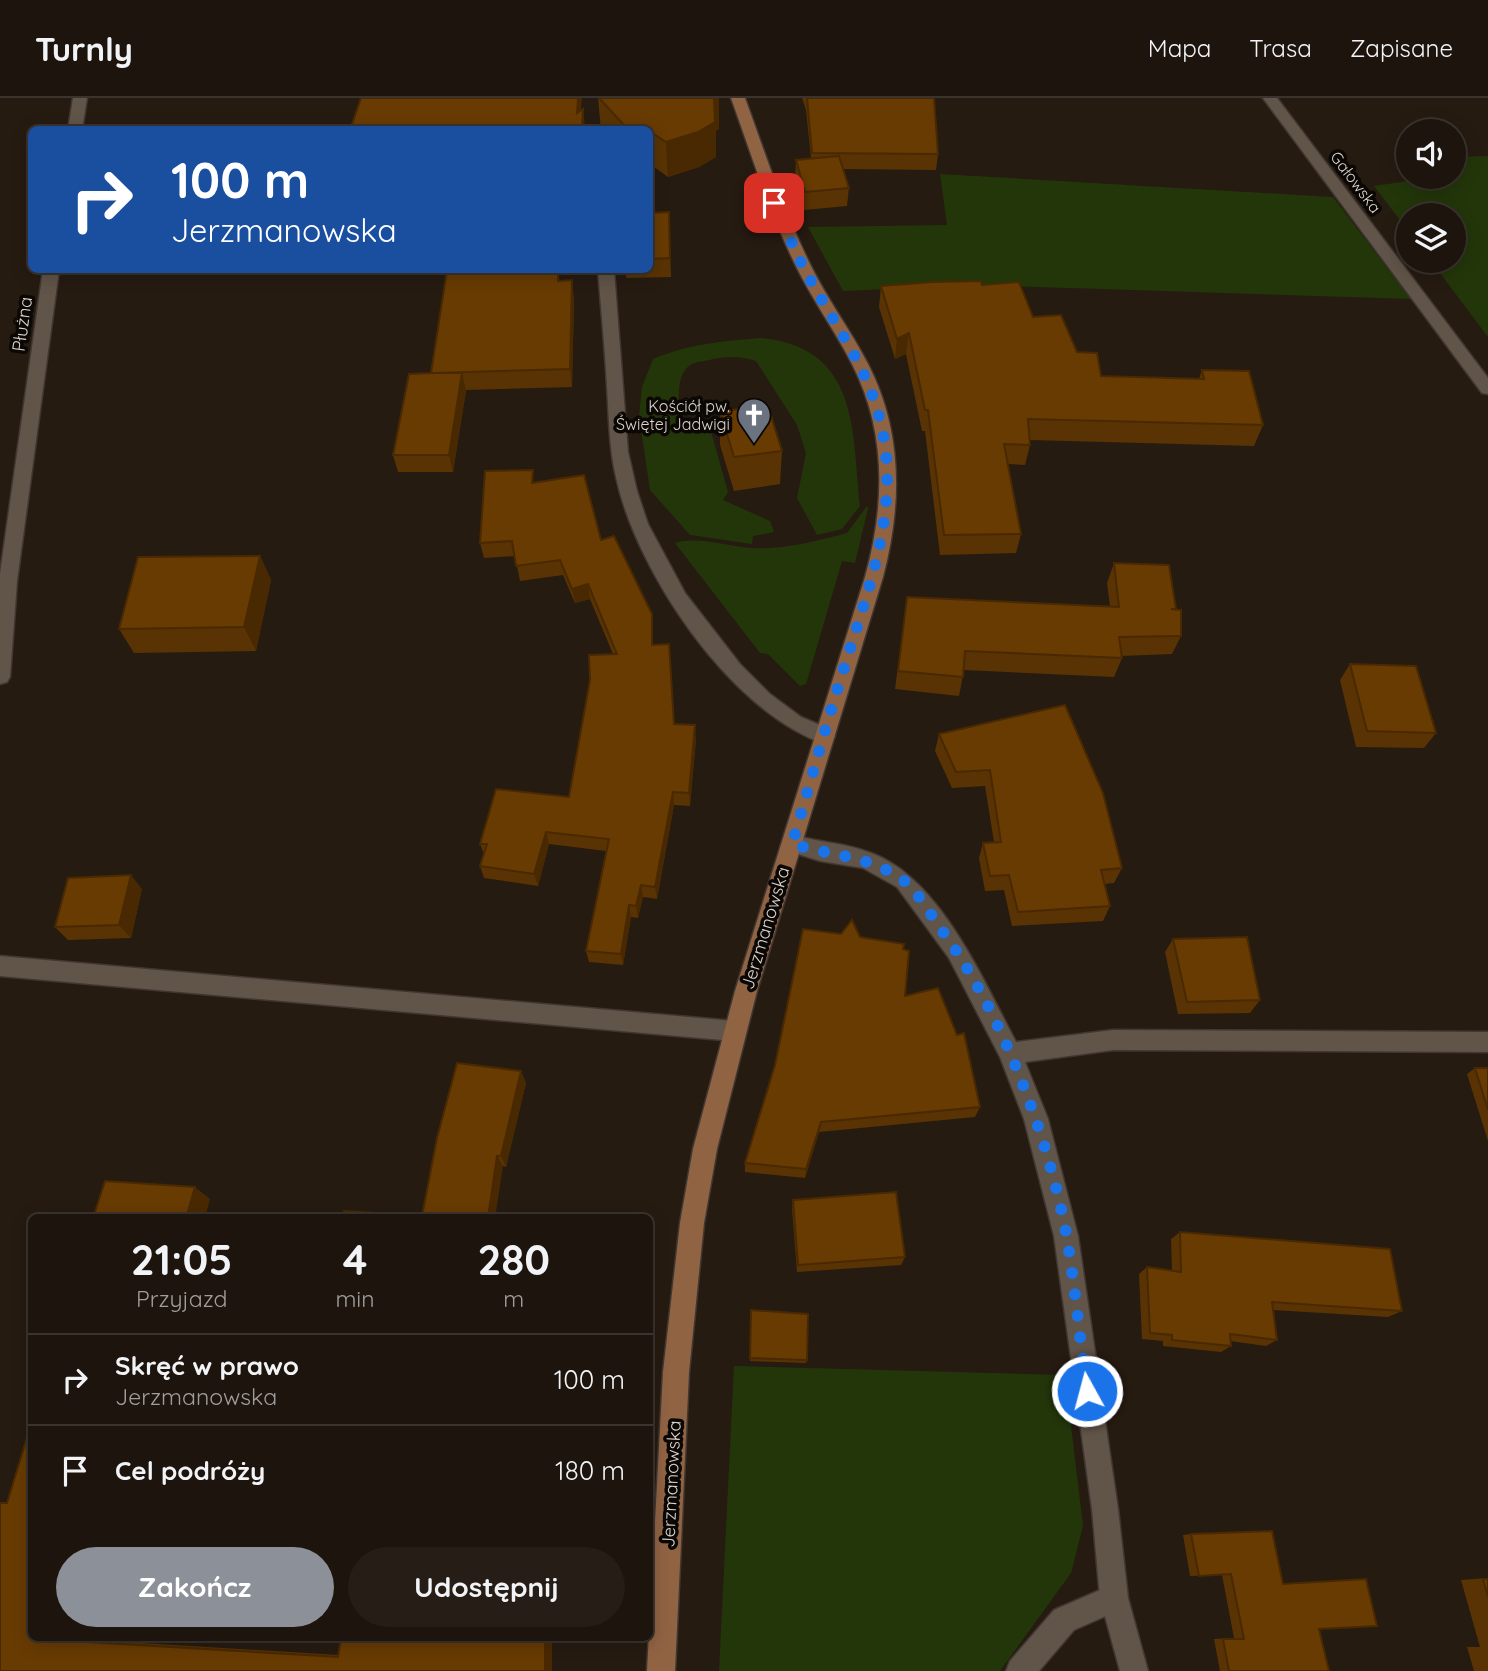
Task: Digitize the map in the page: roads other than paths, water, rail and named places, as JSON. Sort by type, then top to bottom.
[{"type":"street","points":[[76,126],[80,98]]},
{"type":"street","name":"Jerzmanowska","points":[[661,1671],[675,1405],[687,1256],[700,1164],[734,1031],[874,572],[886,521],[889,486],[885,443],[877,408],[862,368],[799,258],[774,203],[738,98]]},
{"type":"street","name":"Gałowska","points":[[1270,98],[1488,389]]},
{"type":"street","name":"Płużna","points":[[0,677],[8,581],[51,273]]},
{"type":"street","points":[[606,273],[619,446],[628,493],[653,551],[687,611],[731,668],[776,711],[806,731],[825,736]]},
{"type":"street","points":[[792,844],[867,860],[904,881],[957,951],[1010,1053],[1036,1119],[1066,1236],[1105,1509],[1114,1598],[1135,1671]]},
{"type":"street","points":[[0,966],[734,1031]]},
{"type":"street","points":[[1010,1053],[1113,1040],[1488,1042]]},
{"type":"street","points":[[1020,1671],[1064,1620],[1114,1598]]},
{"type":"place","name":"Kościół pw. Świętej Jadwigi","points":[[754,445]]}]
